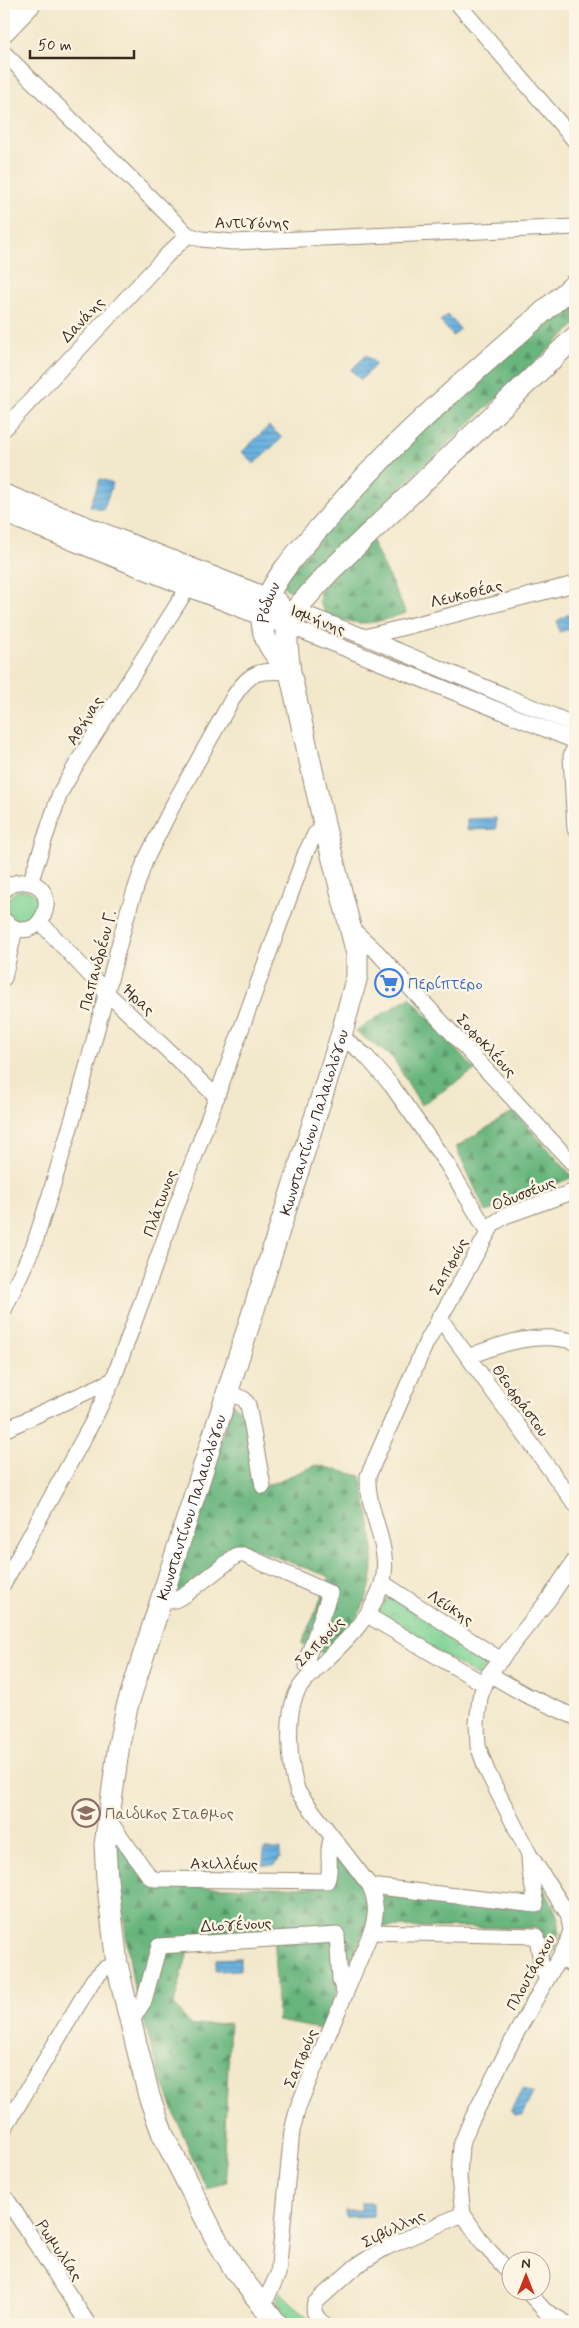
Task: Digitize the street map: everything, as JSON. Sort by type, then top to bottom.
[{"type":"main road","points":[[4,29],[28,4]]},
{"type":"street","points":[[458,4],[575,141]]},
{"type":"street","points":[[4,53],[188,235]]},
{"type":"street","name":"Αντιγόνης","points":[[188,235],[201,239],[234,242],[575,227]]},
{"type":"street","name":"Δανάης","points":[[4,429],[166,256],[188,235]]},
{"type":"street","name":"Ρόδων","points":[[290,672],[271,649],[265,636],[264,607],[294,558],[408,432],[575,284]]},
{"type":"street","name":"Ρόδων","points":[[290,672],[291,617],[330,571],[575,337]]},
{"type":"street","name":"Ισμήνης","points":[[4,495],[291,617],[575,741]]},
{"type":"street","name":"Ισμήνης","points":[[4,512],[189,586],[264,607]]},
{"type":"street","name":"Λευκοθέας","points":[[365,637],[575,584]]},
{"type":"street","name":"Αθήνας","points":[[30,883],[60,793],[80,758],[189,586]]},
{"type":"street","name":"Ισμήνης","points":[[291,617],[365,637],[575,726]]},
{"type":"street","name":"Κωνσταντίνου Παλαιολόγου","points":[[277,2324],[235,2270],[214,2236],[163,2135],[149,2096],[117,1964],[105,1845],[107,1818],[127,1707],[341,1036],[357,976],[357,954],[325,828],[290,672]]},
{"type":"street","name":"Παπανδρέου Γ.","points":[[4,1310],[34,1245],[78,1101],[128,911],[145,861],[172,807],[244,680],[257,673],[290,672]]},
{"type":"street","points":[[575,746],[571,756],[571,779],[575,829]]},
{"type":"street","name":"Πλάτωνος","points":[[4,1583],[94,1421],[112,1380],[306,852],[315,834],[325,828]]},
{"type":"street","points":[[4,978],[10,924],[29,929],[40,922],[45,915],[46,900],[43,892],[30,883],[14,883],[5,888]]},
{"type":"street","name":"Ήρας","points":[[40,922],[106,993],[217,1097]]},
{"type":"street","name":"Σοφοκλέους","points":[[350,927],[376,951],[575,1166]]},
{"type":"street","name":"Σαπφούς","points":[[263,2306],[278,2274],[292,2131],[298,2107],[377,1914],[376,1901],[370,1886],[298,1792],[290,1762],[289,1747],[294,1700],[299,1688],[351,1635],[367,1615],[382,1583],[384,1555],[368,1488],[368,1476],[426,1343],[487,1231],[447,1164],[392,1086],[366,1056],[341,1036]]},
{"type":"street","name":"Οδυσσέως","points":[[487,1231],[493,1224],[505,1216],[575,1192]]},
{"type":"street","name":"Θεοφράστου","points":[[439,1317],[575,1504]]},
{"type":"street","points":[[468,1357],[521,1340],[546,1338],[575,1342]]},
{"type":"street","points":[[4,1430],[52,1406],[112,1380]]},
{"type":"street","points":[[227,1392],[244,1400],[248,1405],[263,1486]]},
{"type":"street","points":[[160,1601],[175,1600],[185,1595],[237,1555],[244,1555],[330,1593],[308,1659],[307,1666],[312,1674]]},
{"type":"street","name":"Πλουτάρχου","points":[[502,2264],[484,2245],[463,2214],[458,2178],[461,2145],[471,2121],[547,1978],[561,1958],[571,1930],[568,1914],[530,1854],[487,1772],[478,1746],[477,1723],[480,1697],[486,1679],[549,1599],[575,1560]]},
{"type":"street","name":"Λεύκης","points":[[382,1583],[501,1660]]},
{"type":"street","points":[[367,1615],[486,1679],[575,1717]]},
{"type":"street","name":"Αχιλλέως","points":[[107,1818],[150,1877],[156,1879],[327,1881],[329,1876],[328,1845],[332,1838]]},
{"type":"street","points":[[370,1886],[536,1905],[530,1872],[530,1854]]},
{"type":"street","points":[[371,1932],[537,1936],[542,1970],[547,1978]]},
{"type":"street","name":"Διογένους","points":[[131,2022],[144,2001],[159,1946],[337,1935],[340,1980],[345,1994]]},
{"type":"street","points":[[561,1958],[575,1967]]},
{"type":"street","points":[[4,2129],[93,1980],[104,1969],[117,1964]]},
{"type":"street","name":"Ρωμυλίας","points":[[4,2194],[88,2324]]},
{"type":"street","name":"Σιβύλλης","points":[[323,2324],[315,2315],[313,2309],[315,2303],[356,2266],[385,2248],[463,2214]]},
{"type":"street","points":[[534,2300],[559,2322]]},
{"type":"green space","points":[[575,292],[575,325],[344,541],[309,580],[294,591],[284,587],[284,580],[371,477]]},
{"type":"green space","points":[[371,539],[406,613],[366,623],[348,621],[326,614],[319,602],[320,588]]},
{"type":"green space","points":[[23,890],[29,891],[34,895],[38,900],[38,912],[34,917],[29,921],[23,922],[17,921],[12,917],[8,912],[7,906],[8,900],[12,895],[17,891]]},
{"type":"green space","points":[[410,997],[475,1070],[421,1105],[393,1058],[355,1031]]},
{"type":"green space","points":[[514,1111],[573,1177],[486,1212],[456,1147]]},
{"type":"green space","points":[[232,1403],[242,1412],[258,1489],[317,1465],[361,1476],[372,1534],[372,1572],[369,1591],[362,1609],[350,1627],[323,1653],[302,1644],[330,1577],[238,1543],[207,1571],[173,1596]]},
{"type":"green space","points":[[389,1596],[490,1661],[480,1678],[377,1614]]},
{"type":"green space","points":[[117,1839],[148,1884],[159,1887],[325,1887],[333,1849],[381,1896],[542,1909],[541,1882],[559,1922],[558,1939],[548,1964],[538,1928],[366,1927],[320,2029],[278,2021],[273,1930],[188,1936],[189,1948],[174,2004],[191,2026],[230,2023],[224,2152],[227,2182],[207,2189],[190,2153],[159,2073],[133,1983],[112,1841]]},
{"type":"green space","points":[[280,2292],[315,2324],[290,2324],[283,2317],[277,2295]]},
{"type":"water","points":[[448,315],[460,329],[453,336],[440,321]]},
{"type":"water","points":[[366,355],[376,364],[361,380],[351,370]]},
{"type":"water","points":[[269,426],[282,438],[254,464],[242,452]]},
{"type":"water","points":[[100,479],[113,483],[103,510],[90,506]]},
{"type":"water","points":[[569,614],[575,615],[575,628],[559,632],[557,621]]},
{"type":"water","points":[[496,818],[496,829],[467,830],[467,819]]},
{"type":"water","points":[[264,1849],[280,1849],[280,1859],[274,1865],[263,1865]]},
{"type":"water","points":[[240,1958],[240,1970],[216,1971],[216,1959]]},
{"type":"water","points":[[523,2088],[533,2093],[522,2115],[515,2115],[511,2110]]},
{"type":"water","points":[[361,2203],[373,2203],[373,2216],[345,2217],[345,2211],[361,2211]]},
{"type":"place","name":"Περίπτερο","points":[[389,983]]},
{"type":"place","name":"Παιδικος Σταθμος","points":[[86,1813]]}]
